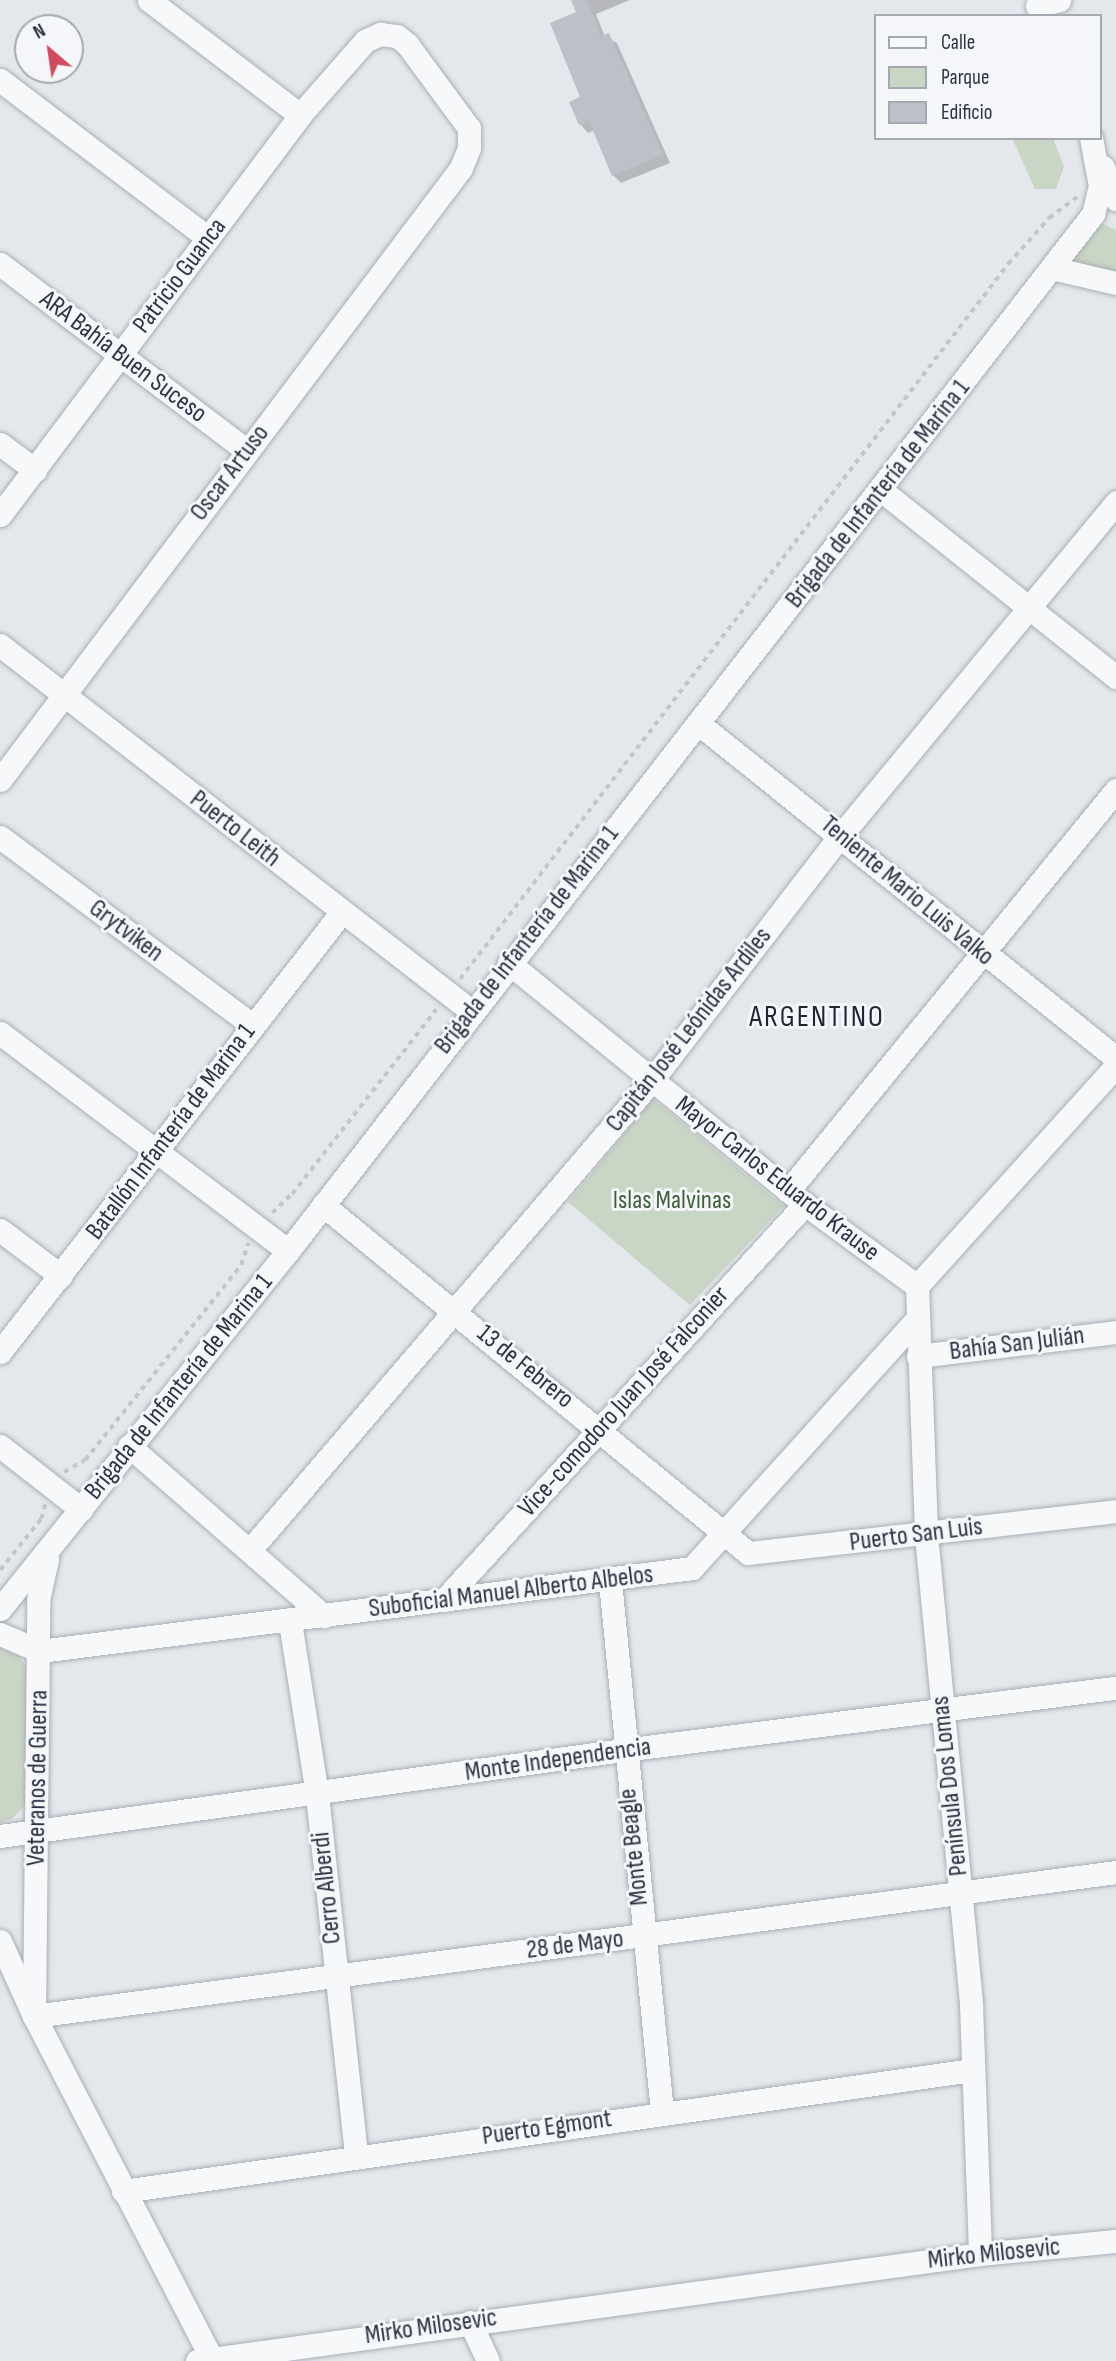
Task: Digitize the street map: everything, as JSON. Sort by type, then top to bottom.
[{"type":"street","points":[[149,0],[300,115]]},
{"type":"street","name":"Patricio Guanca","points":[[0,515],[300,115],[366,41],[380,34],[397,36],[407,44],[469,128],[469,148],[461,168]]},
{"type":"street","points":[[0,80],[208,238]]},
{"type":"street","points":[[1102,145],[1116,200]]},
{"type":"street","name":"Brigada de Infantería de Marina 1","points":[[0,1609],[288,1251],[509,963],[882,491],[1093,214],[1100,186],[1102,145]]},
{"type":"street","name":"Oscar Artuso","points":[[0,780],[461,168]]},
{"type":"street","name":"ARA Bahía Buen Suceso","points":[[0,264],[247,451]]},
{"type":"street","points":[[1052,268],[1116,283]]},
{"type":"street","points":[[0,444],[35,470]]},
{"type":"street","points":[[882,491],[1116,677]]},
{"type":"street","name":"Capitán José Leónidas Ardiles","points":[[250,1549],[456,1312],[652,1080],[841,835],[1116,502]]},
{"type":"street","name":"Puerto Leith","points":[[0,645],[471,1012]]},
{"type":"street","name":"Teniente Mario Luis Valko","points":[[699,723],[841,835],[983,955],[1116,1058]]},
{"type":"street","name":"Vice-comodoro Juan José Falconier","points":[[443,1600],[600,1428],[796,1198],[983,955],[1116,790]]},
{"type":"street","name":"Grytviken","points":[[0,837],[252,1025]]},
{"type":"street","name":"Batallón Infantería de Marina 1","points":[[0,1352],[341,913]]},
{"type":"street","name":"Mayor Carlos Eduardo Krause","points":[[509,963],[796,1198],[917,1286]]},
{"type":"street","points":[[0,1033],[288,1251]]},
{"type":"street","points":[[917,1286],[1116,1066]]},
{"type":"street","name":"13 de Febrero","points":[[323,1205],[600,1428],[722,1535]]},
{"type":"street","points":[[0,1230],[61,1276]]},
{"type":"street","name":"Península Dos Lomas","points":[[917,1286],[926,1535],[971,2005],[980,2254]]},
{"type":"street","name":"Suboficial Manuel Alberto Albelos","points":[[0,1634],[40,1651],[290,1622],[692,1568],[917,1319]]},
{"type":"street","name":"Bahía San Julián","points":[[918,1356],[1116,1332]]},
{"type":"street","points":[[0,1446],[81,1509]]},
{"type":"street","points":[[129,1446],[324,1616]]},
{"type":"street","name":"Puerto San Luis","points":[[722,1535],[758,1554],[1116,1511]]},
{"type":"street","name":"Veteranos de Guerra","points":[[34,2016],[39,1580],[54,1543]]},
{"type":"street","name":"Monte Beagle","points":[[610,1581],[623,1750],[662,2112]]},
{"type":"street","name":"Cerro Alberdi","points":[[290,1622],[317,1795],[356,2155]]},
{"type":"street","name":"Monte Independencia","points":[[0,1836],[317,1795],[623,1750],[1116,1688]]},
{"type":"street","name":"28 de Mayo","points":[[34,2016],[336,1973],[643,1937],[1116,1872]]},
{"type":"street","name":"Mirko Milosevic","points":[[0,1941],[34,2016],[207,2360],[980,2254],[1116,2241]]},
{"type":"street","name":"Puerto Egmont","points":[[124,2191],[356,2155],[972,2070]]},
{"type":"street","points":[[470,2322],[488,2361]]},
{"type":"path","points":[[0,1570],[41,1519],[52,1486],[61,1473],[85,1460],[241,1265],[257,1227],[292,1194],[449,994],[1008,264],[1049,218],[1077,198],[1077,191]]},
{"type":"green space","points":[[1013,140],[1054,140],[1064,167],[1056,189],[1035,189]]},
{"type":"green space","points":[[1104,224],[1116,230],[1116,274],[1071,262],[1093,229]]},
{"type":"green space","name":"Islas Malvinas","points":[[653,1099],[784,1206],[690,1305],[568,1202]]},
{"type":"green space","points":[[0,1648],[19,1656],[27,1668],[26,1804],[12,1819],[0,1823]]},
{"type":"building","points":[[571,0],[587,0],[601,36],[609,33],[663,155],[612,176],[589,121],[579,125],[569,102],[580,97],[550,23],[576,12]]},
{"type":"district","name":"ARGENTINO","points":[[817,1017]]}]
